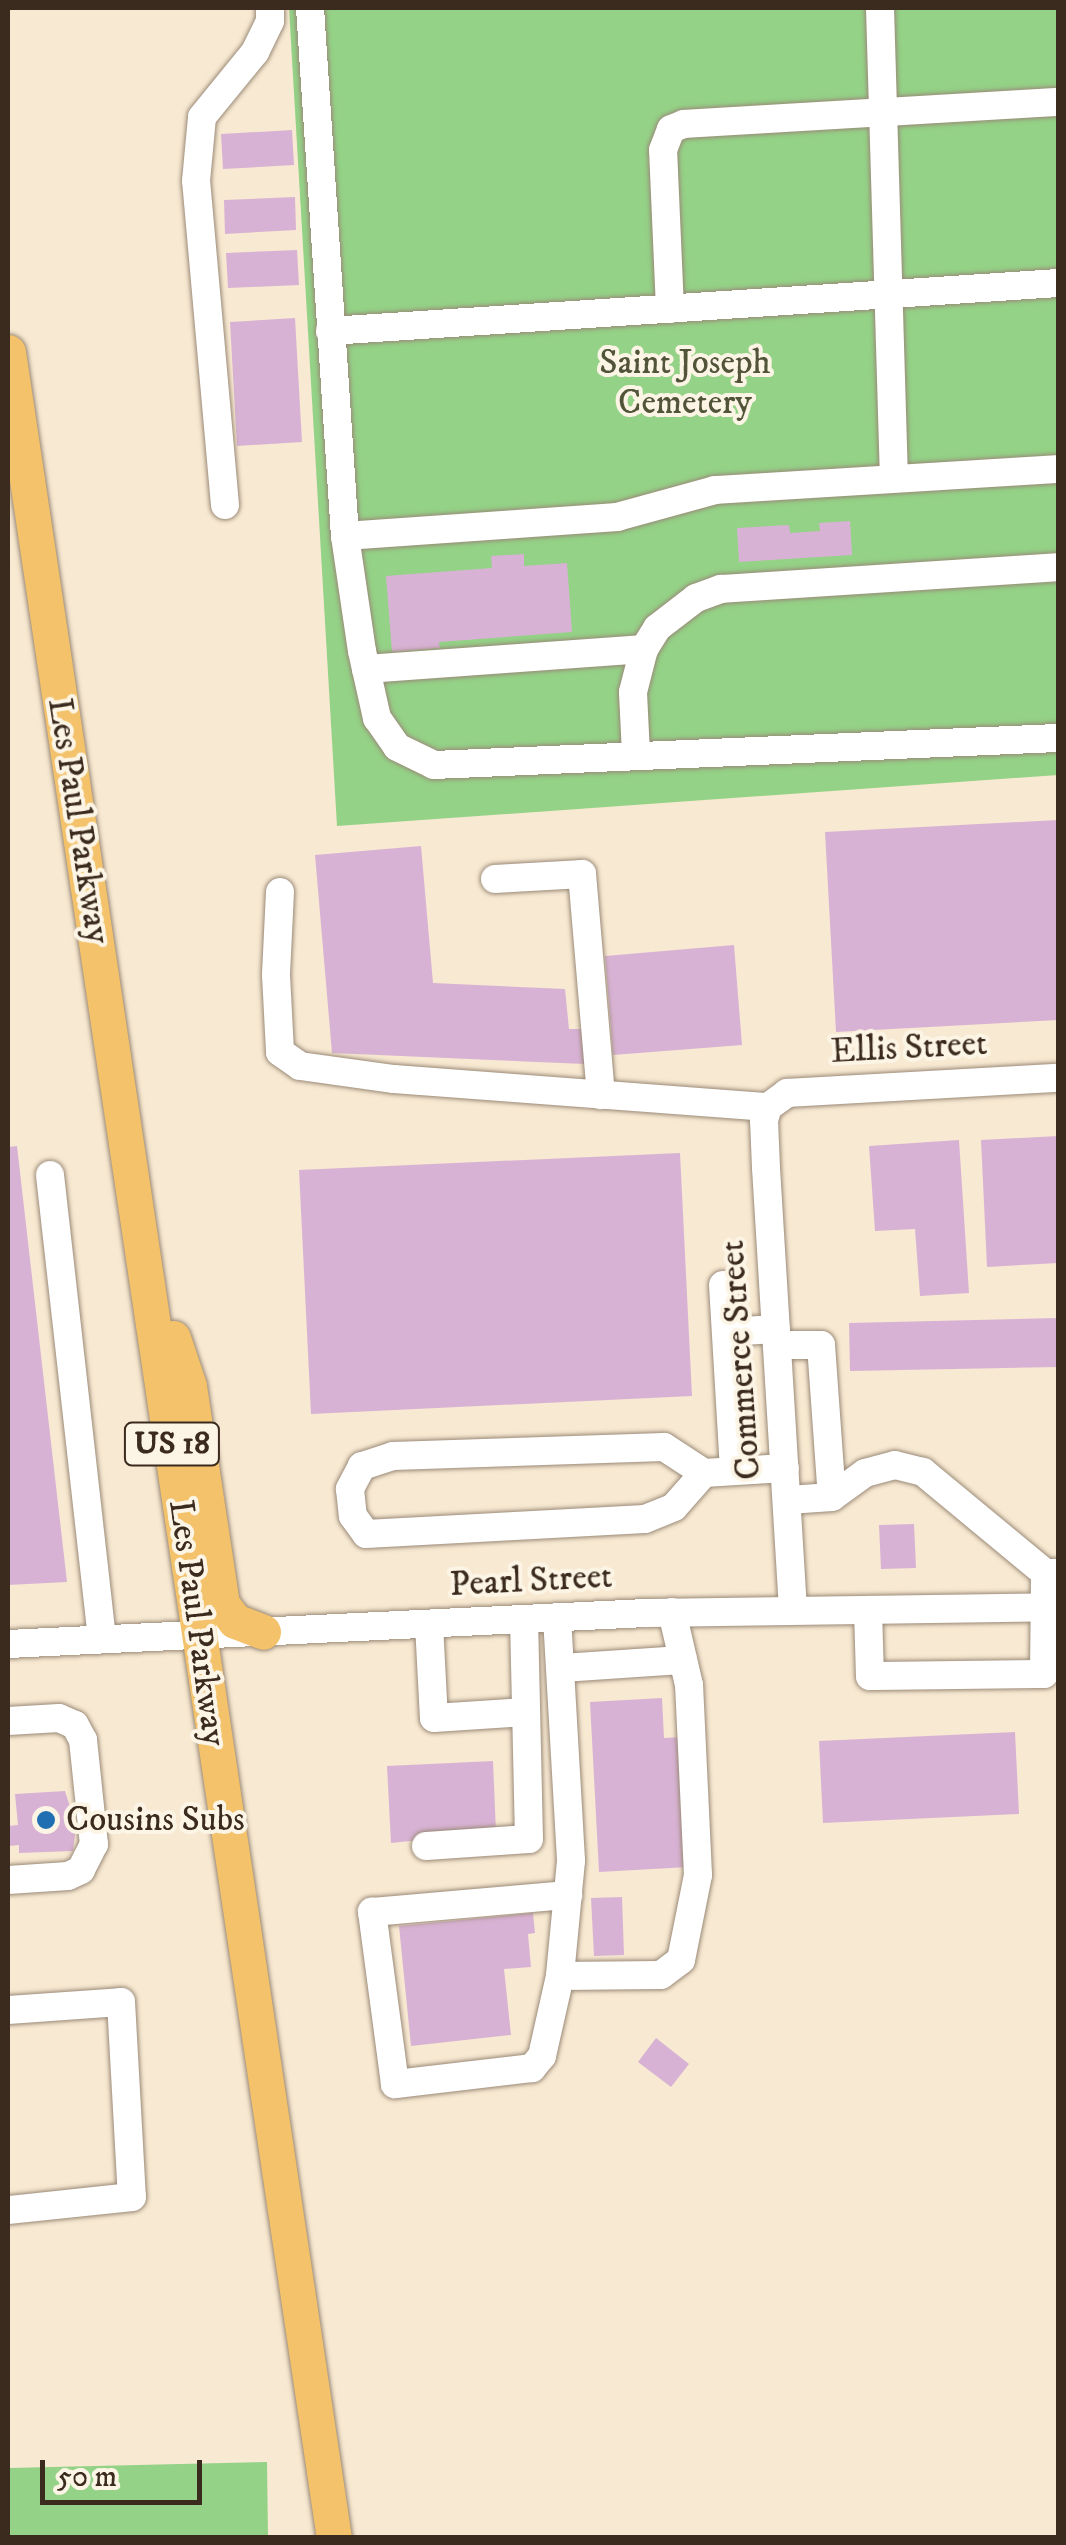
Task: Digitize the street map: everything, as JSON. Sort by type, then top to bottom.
[{"type":"main road","name":"Les Paul Parkway","points":[[8,352],[334,2538]]},
{"type":"main road","points":[[142,1242],[188,1386],[222,1604],[236,1621],[263,1632]]},
{"type":"street","points":[[225,504],[196,181],[202,117],[255,52],[270,21],[270,8]]},
{"type":"street","points":[[310,8],[346,536],[366,668],[386,734],[397,747],[434,765],[1058,738]]},
{"type":"street","points":[[880,8],[894,478]]},
{"type":"street","points":[[670,309],[663,150],[671,129],[684,124],[1058,102]]},
{"type":"street","points":[[330,332],[1058,283]]},
{"type":"street","points":[[346,536],[617,518],[715,490],[1058,469]]},
{"type":"street","points":[[636,754],[633,692],[644,649],[677,610],[722,589],[1058,567]]},
{"type":"street","points":[[366,668],[644,649]]},
{"type":"street","points":[[495,880],[582,874],[601,1094]]},
{"type":"street","points":[[280,892],[276,974],[280,1052],[300,1066],[394,1079],[768,1107]]},
{"type":"street","name":"Ellis Street","points":[[768,1107],[787,1093],[1058,1078]]},
{"type":"street","name":"Commerce Street","points":[[768,1107],[765,1136],[793,1610]]},
{"type":"street","points":[[50,1175],[102,1639]]},
{"type":"street","points":[[723,1284],[734,1471]]},
{"type":"street","points":[[726,1332],[821,1345],[832,1497]]},
{"type":"street","points":[[704,1473],[674,1507],[644,1520],[366,1534],[354,1516],[350,1489],[362,1466],[393,1456],[664,1447],[704,1473],[785,1468]]},
{"type":"street","points":[[788,1500],[832,1497],[864,1473],[895,1465],[923,1472],[1052,1573],[1044,1674],[870,1676],[868,1610]]},
{"type":"street","name":"Pearl Street","points":[[8,1644],[672,1612],[1052,1607]]},
{"type":"street","points":[[560,1976],[661,1975],[681,1960],[698,1874],[689,1685],[672,1612]]},
{"type":"street","points":[[557,1617],[571,1861],[568,1895],[560,1976],[542,2056],[532,2068],[395,2084],[372,1912],[568,1895]]},
{"type":"street","points":[[426,1846],[530,1839],[524,1619]]},
{"type":"street","points":[[429,1624],[434,1718],[526,1712]]},
{"type":"street","points":[[561,1668],[683,1660]]},
{"type":"street","points":[[8,1721],[60,1718],[75,1726],[83,1740],[94,1844],[90,1858],[68,1876],[8,1880]]},
{"type":"street","points":[[8,2010],[121,2002],[132,2197],[8,2210]]},
{"type":"green space","name":"Saint Joseph Cemetery","points":[[289,8],[1058,8],[1058,775],[337,826]]},
{"type":"green space","points":[[267,2462],[268,2537],[8,2537],[8,2468]]},
{"type":"building","points":[[292,130],[294,165],[223,169],[221,134]]},
{"type":"building","points":[[295,197],[296,230],[225,234],[224,200]]},
{"type":"building","points":[[297,250],[299,285],[228,288],[226,253]]},
{"type":"building","points":[[295,318],[302,442],[237,446],[230,322]]},
{"type":"building","points":[[850,521],[852,555],[739,562],[737,528],[789,525],[790,533],[820,531],[819,523]]},
{"type":"building","points":[[524,554],[524,566],[567,563],[572,632],[439,642],[440,648],[392,652],[386,576],[492,568],[491,556]]},
{"type":"building","points":[[1058,820],[1058,1020],[836,1032],[825,832]]},
{"type":"building","points":[[421,846],[433,983],[565,989],[569,1029],[582,1029],[585,1064],[332,1053],[315,855]]},
{"type":"building","points":[[734,945],[742,1045],[613,1055],[605,956]]},
{"type":"building","points":[[1058,1136],[1058,1263],[987,1267],[981,1140]]},
{"type":"building","points":[[959,1140],[969,1293],[920,1296],[915,1229],[875,1231],[869,1146]]},
{"type":"building","points":[[17,1146],[67,1582],[8,1585],[8,1147]]},
{"type":"building","points":[[680,1153],[692,1396],[311,1414],[299,1170]]},
{"type":"building","points":[[1058,1318],[1058,1367],[850,1371],[849,1323]]},
{"type":"building","points":[[914,1524],[916,1568],[881,1569],[879,1525]]},
{"type":"building","points":[[662,1698],[664,1738],[683,1737],[689,1867],[599,1872],[590,1702]]},
{"type":"building","points":[[1015,1732],[1019,1814],[823,1823],[819,1741]]},
{"type":"building","points":[[493,1761],[496,1832],[391,1843],[387,1766]]},
{"type":"building","name":"Cousins Subs","points":[[65,1791],[76,1826],[73,1851],[19,1853],[19,1845],[9,1846],[8,1826],[18,1825],[15,1794]]},
{"type":"building","points":[[622,1897],[624,1955],[594,1956],[591,1898]]},
{"type":"building","points":[[533,1913],[535,1933],[528,1934],[531,1967],[504,1969],[511,2035],[411,2046],[399,1926]]},
{"type":"building","points":[[656,2038],[689,2064],[671,2087],[638,2062]]},
{"type":"place","name":"Cousins Subs","points":[[46,1820]]}]
